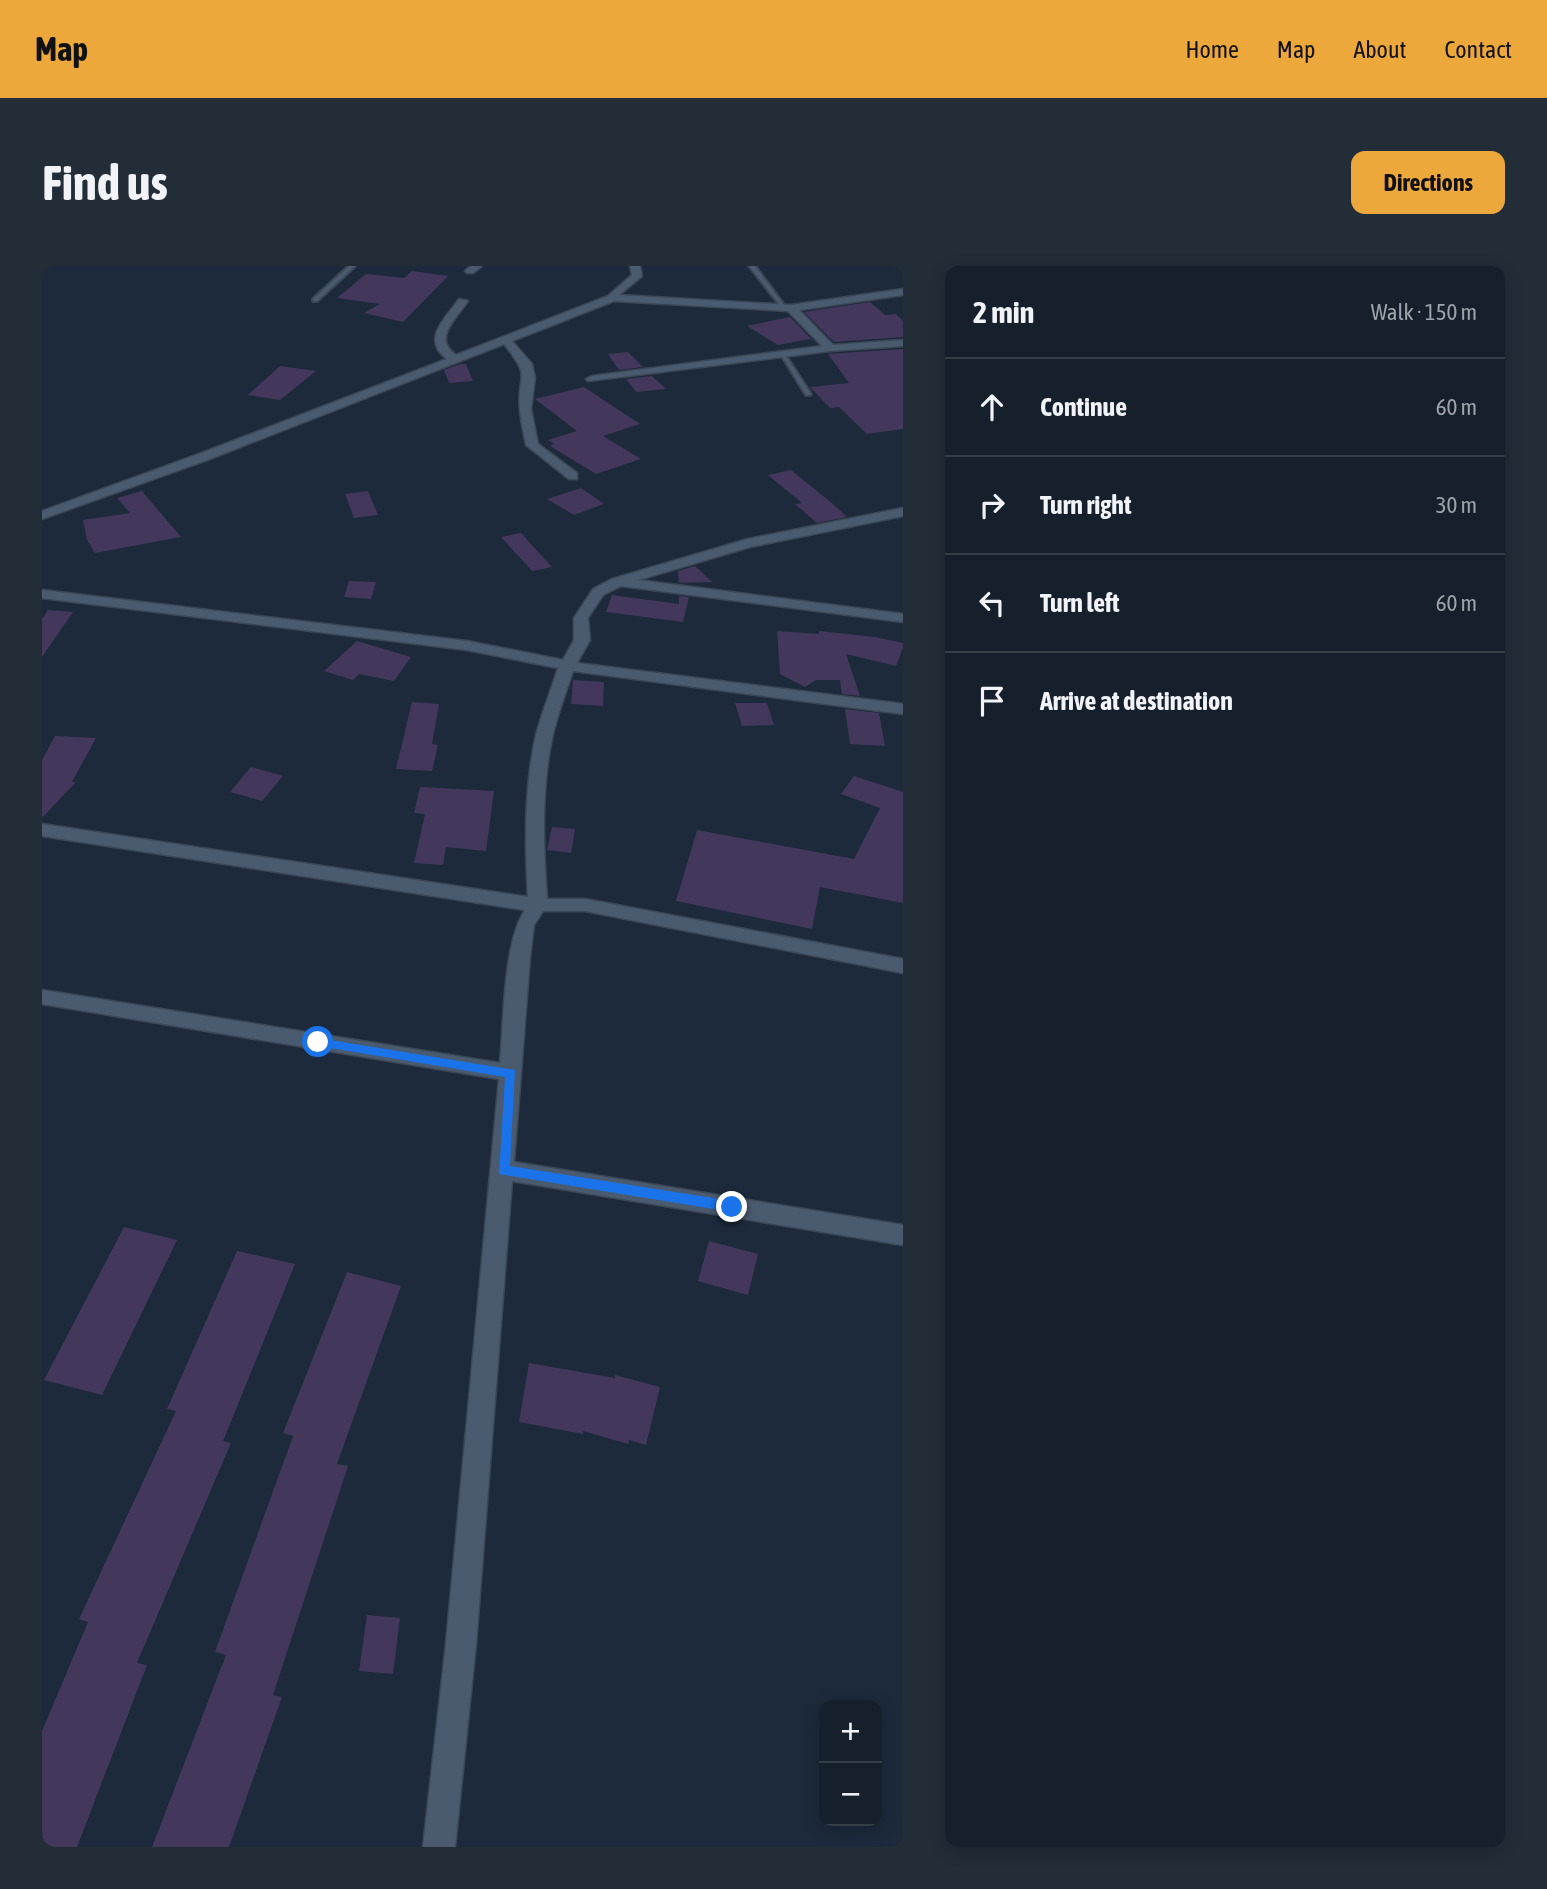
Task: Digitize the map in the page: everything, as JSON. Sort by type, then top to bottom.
[{"type":"street","points":[[613,298],[613,295],[637,276],[635,266]]},
{"type":"street","points":[[42,515],[203,457],[613,298],[788,308],[903,292]]},
{"type":"street","points":[[454,359],[441,352],[437,343],[440,331],[463,301]]},
{"type":"street","points":[[788,308],[830,348]]},
{"type":"street","points":[[506,340],[526,364],[530,391],[525,409],[532,445],[573,476]]},
{"type":"street","points":[[592,379],[830,348],[903,344]]},
{"type":"street","points":[[439,1847],[461,1644],[520,957],[526,925],[538,905],[534,861],[543,742],[567,666],[582,640],[581,618],[598,592],[617,582],[748,543],[903,512]]},
{"type":"street","points":[[617,582],[903,618]]},
{"type":"street","points":[[42,594],[407,640],[459,643],[519,652],[567,666],[903,709]]},
{"type":"street","points":[[42,830],[538,905],[585,905],[903,966]]},
{"type":"street","points":[[42,997],[511,1073]]},
{"type":"street","points":[[503,1170],[903,1235]]},
{"type":"lane","points":[[315,300],[352,266]]},
{"type":"lane","points":[[752,266],[788,308]]},
{"type":"lane","points":[[782,354],[808,394]]},
{"type":"building","points":[[412,271],[448,276],[403,322],[364,313],[380,304],[337,298],[366,274],[404,278]]},
{"type":"building","points":[[870,302],[885,315],[896,314],[903,321],[903,337],[834,342],[804,312]]},
{"type":"building","points":[[790,317],[816,344],[810,339],[778,345],[747,326]]},
{"type":"building","points":[[903,349],[903,429],[867,434],[839,407],[830,408],[810,387],[849,383],[828,354]]},
{"type":"building","points":[[628,352],[643,367],[619,370],[608,354]]},
{"type":"building","points":[[466,364],[473,381],[449,383],[444,370]]},
{"type":"building","points":[[280,366],[316,371],[280,400],[248,395]]},
{"type":"building","points":[[652,376],[666,389],[636,392],[626,379]]},
{"type":"building","points":[[584,387],[640,424],[603,436],[641,459],[596,474],[550,446],[554,444],[548,440],[577,431],[535,399]]},
{"type":"building","points":[[791,470],[847,517],[817,523],[795,504],[802,503],[768,475]]},
{"type":"building","points":[[581,488],[604,504],[574,515],[547,499]]},
{"type":"building","points":[[142,491],[181,537],[95,553],[87,540],[83,520],[130,513],[117,498]]},
{"type":"building","points":[[368,491],[378,515],[354,518],[345,494]]},
{"type":"building","points":[[521,533],[552,567],[532,571],[501,537]]},
{"type":"building","points":[[695,566],[712,582],[679,583],[678,571]]},
{"type":"building","points":[[349,581],[376,582],[371,599],[344,597]]},
{"type":"building","points":[[612,595],[679,604],[679,596],[689,597],[683,622],[606,612]]},
{"type":"building","points":[[48,610],[73,612],[42,657],[42,619]]},
{"type":"building","points":[[777,631],[819,634],[819,631],[875,637],[903,643],[903,648],[896,666],[846,654],[860,696],[842,694],[840,680],[816,680],[805,687],[780,674]]},
{"type":"building","points":[[357,641],[411,657],[394,681],[359,674],[353,680],[324,671]]},
{"type":"building","points":[[573,680],[604,682],[603,706],[571,704]]},
{"type":"building","points":[[412,702],[439,704],[432,744],[438,745],[432,771],[396,769]]},
{"type":"building","points":[[735,703],[767,703],[774,725],[742,726]]},
{"type":"building","points":[[845,709],[879,713],[885,746],[850,744]]},
{"type":"building","points":[[55,736],[96,738],[72,782],[76,782],[42,818],[42,760]]},
{"type":"building","points":[[251,767],[283,776],[262,801],[230,792]]},
{"type":"building","points":[[854,776],[903,792],[903,903],[820,887],[812,929],[676,901],[697,830],[854,859],[880,808],[841,794]]},
{"type":"building","points":[[420,787],[494,791],[486,851],[446,847],[443,865],[414,863],[425,814],[414,813]]},
{"type":"building","points":[[552,827],[575,829],[571,853],[547,850]]},
{"type":"building","points":[[124,1227],[177,1240],[102,1395],[44,1380]]},
{"type":"building","points":[[709,1241],[758,1254],[748,1295],[698,1281]]},
{"type":"building","points":[[237,1251],[295,1264],[223,1441],[231,1443],[137,1663],[147,1665],[77,1847],[42,1847],[42,1731],[88,1622],[79,1619],[176,1411],[167,1409]]},
{"type":"building","points":[[347,1272],[401,1286],[337,1464],[348,1466],[273,1695],[282,1697],[229,1847],[152,1847],[226,1655],[215,1652],[293,1436],[283,1433]]},
{"type":"building","points":[[529,1363],[615,1378],[615,1375],[660,1387],[646,1445],[629,1440],[628,1444],[583,1431],[583,1434],[519,1422]]},
{"type":"building","points":[[367,1615],[400,1618],[393,1674],[359,1671]]},
{"type":"route","points":[[318,1042],[511,1073],[503,1170],[732,1207]]}]
